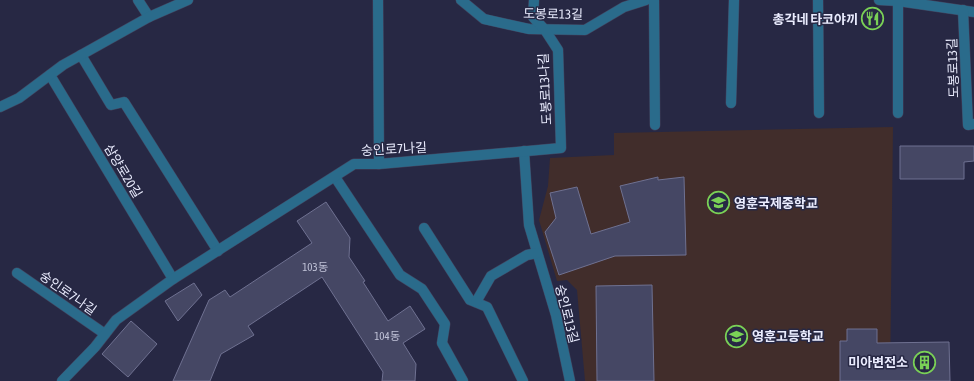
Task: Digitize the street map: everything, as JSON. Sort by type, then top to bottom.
[{"type":"street","points":[[138,0],[149,17]]},
{"type":"street","points":[[0,107],[19,98],[50,75],[81,55],[149,17],[188,0]]},
{"type":"street","points":[[378,0],[379,164]]},
{"type":"street","name":"도봉로13길","points":[[461,0],[484,19],[529,30],[585,30],[624,8],[646,0]]},
{"type":"street","name":"도봉로13나길","points":[[524,151],[561,148],[558,50],[533,17],[534,0]]},
{"type":"street","points":[[654,0],[655,125]]},
{"type":"street","points":[[731,103],[734,0]]},
{"type":"street","points":[[818,0],[818,114]]},
{"type":"street","points":[[879,0],[898,1],[974,12]]},
{"type":"street","points":[[898,1],[898,113]]},
{"type":"street","name":"도봉로13길","points":[[963,10],[971,125]]},
{"type":"street","points":[[81,55],[111,105],[124,102],[218,251]]},
{"type":"street","name":"삼양로20길","points":[[50,75],[173,280]]},
{"type":"street","name":"숭인로7나길","points":[[62,381],[94,347],[116,320],[173,280],[354,164],[379,164],[524,151]]},
{"type":"street","name":"숭인로13길","points":[[524,151],[529,225],[556,315],[570,381]]},
{"type":"street","points":[[335,177],[400,274],[422,289],[445,324],[442,343],[463,381]]},
{"type":"street","points":[[424,228],[470,300],[487,307],[523,381]]},
{"type":"street","points":[[476,302],[491,276],[527,255],[537,253]]},
{"type":"street","name":"숭인로7나길","points":[[17,273],[105,334]]},
{"type":"shaded area","points":[[893,127],[890,381],[585,381],[577,290],[567,280],[557,281],[539,220],[548,186],[550,158],[614,155],[614,133]]},
{"type":"building","points":[[900,146],[974,146],[974,161],[964,162],[964,179],[900,179]]},
{"type":"building","points":[[658,177],[658,180],[684,177],[686,255],[615,256],[559,275],[545,232],[556,218],[550,193],[577,187],[591,234],[630,222],[620,186]]},
{"type":"building","points":[[326,202],[350,238],[349,257],[388,321],[410,306],[425,329],[403,343],[416,364],[415,381],[382,381],[383,372],[322,277],[248,326],[254,335],[221,354],[210,381],[173,381],[209,300],[225,290],[230,297],[312,243],[297,221]]},
{"type":"building","points":[[194,283],[202,295],[178,321],[165,301]]},
{"type":"building","points":[[652,285],[654,381],[597,381],[596,286]]},
{"type":"building","points":[[131,321],[157,344],[128,377],[102,354]]},
{"type":"building","points":[[847,329],[877,329],[877,343],[949,342],[950,381],[840,381],[840,341],[847,341]]},
{"type":"place","name":"총각네 타코야끼","points":[[873,19]]},
{"type":"place","name":"영훈국제중학교","points":[[718,203]]},
{"type":"place","name":"영훈고등학교","points":[[736,336]]},
{"type":"place","name":"미아변전소","points":[[924,362]]}]
